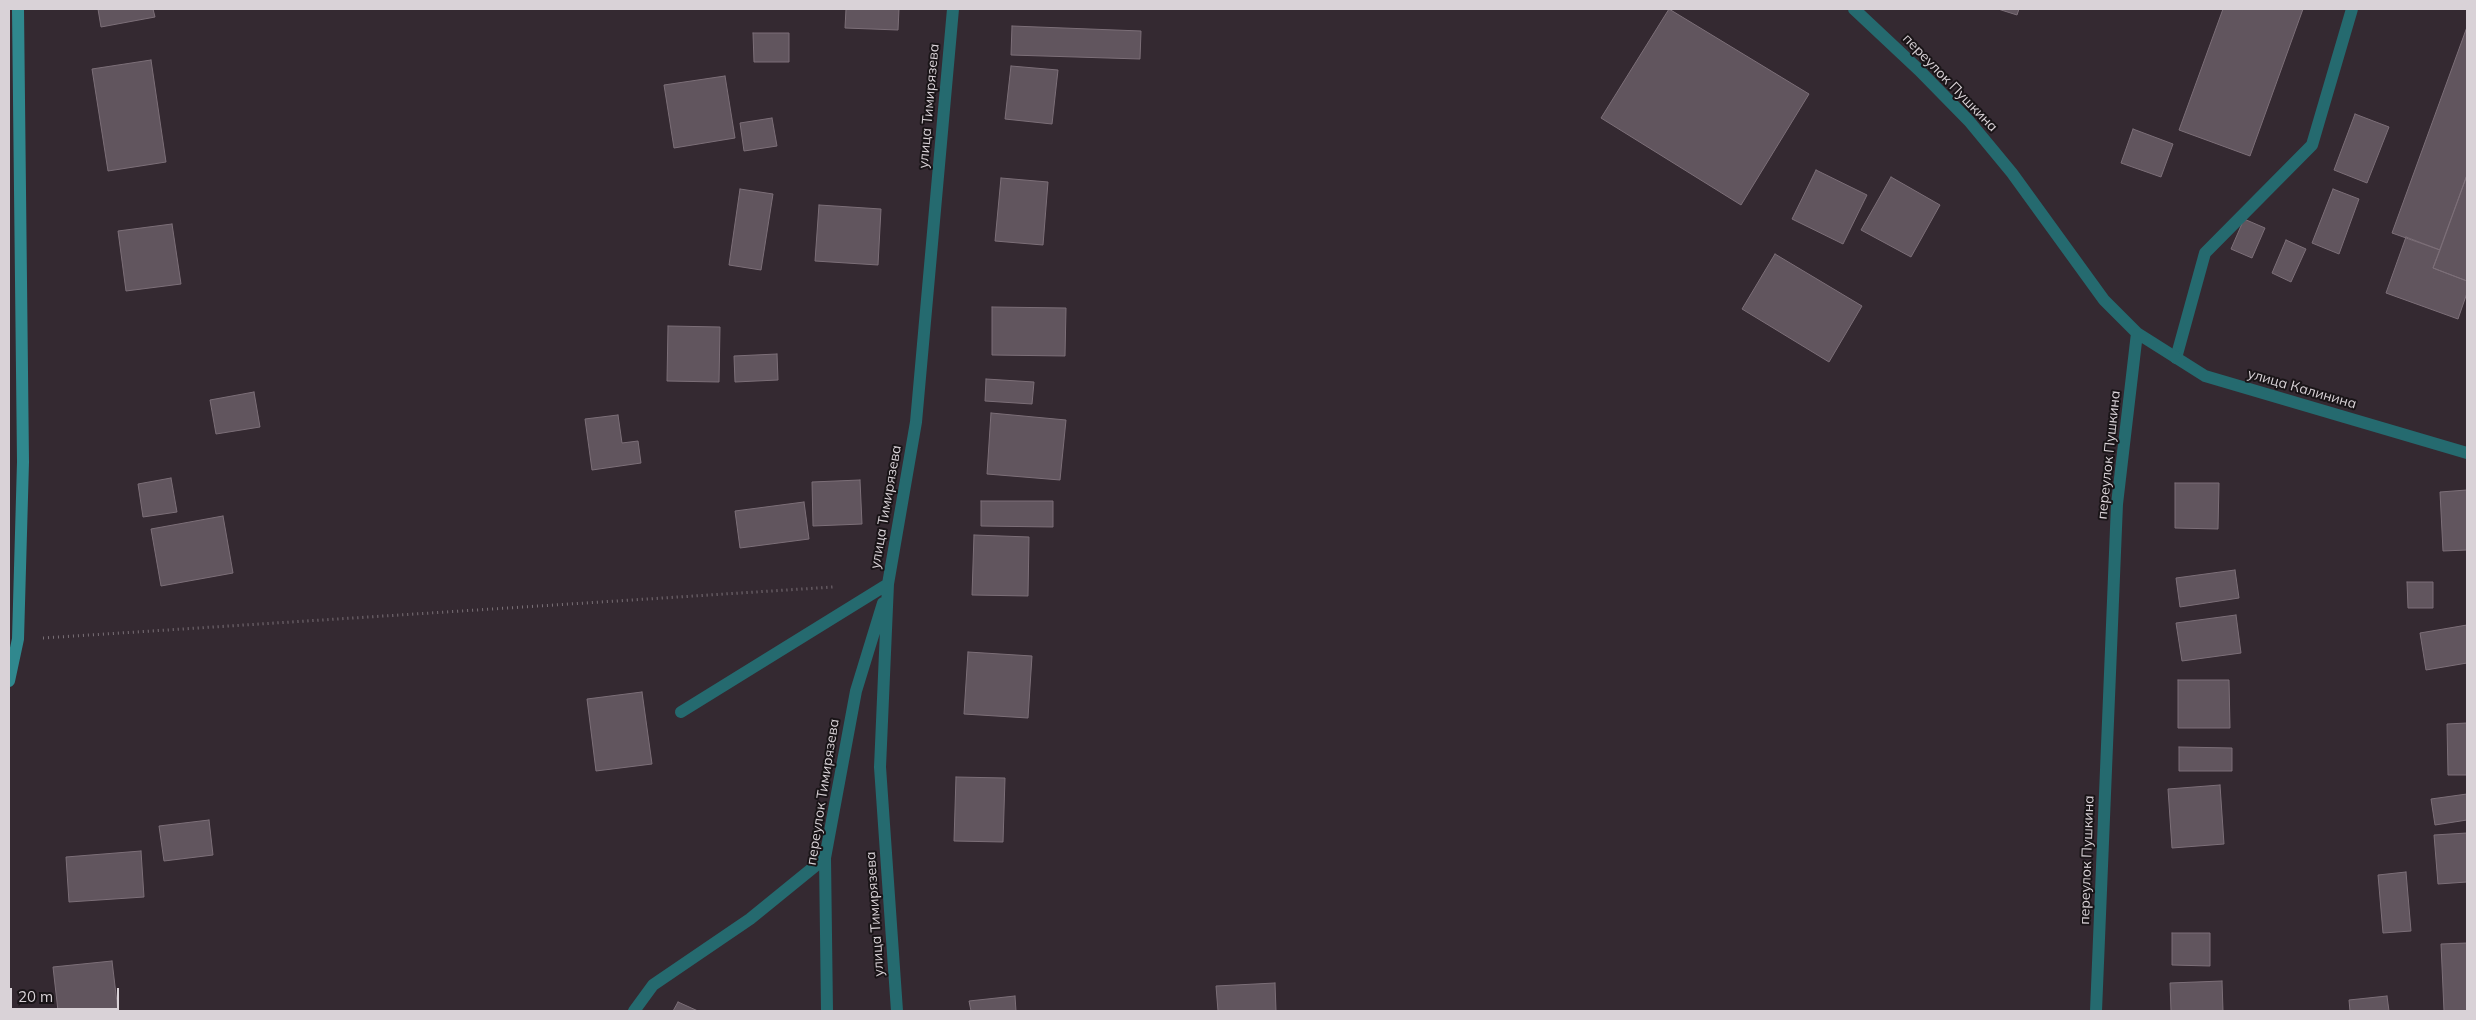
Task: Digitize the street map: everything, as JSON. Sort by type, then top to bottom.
[{"type":"main road","points":[[9,681],[18,639],[24,462],[18,9]]},
{"type":"street","name":"улица Тимирязева","points":[[897,1011],[880,768],[888,584],[916,422],[953,9]]},
{"type":"street","name":"переулок Пушкина","points":[[1854,9],[1905,56],[1969,121],[2012,173],[2104,300],[2137,333],[2117,504],[2096,1011]]},
{"type":"street","points":[[2176,358],[2205,253],[2312,144],[2352,9]]},
{"type":"street","name":"улица Калинина","points":[[2137,333],[2205,376],[2467,453]]},
{"type":"street","points":[[681,712],[888,584]]},
{"type":"street","name":"переулок Тимирязева","points":[[827,1011],[825,858],[856,691],[888,584]]},
{"type":"street","points":[[634,1011],[653,985],[750,919],[825,858]]},
{"type":"path","points":[[18,639],[839,587]]},
{"type":"building","points":[[98,9],[153,9],[155,17],[101,27]]},
{"type":"building","points":[[846,9],[899,9],[898,30],[845,28]]},
{"type":"building","points":[[1669,9],[1809,94],[1741,205],[1601,118]]},
{"type":"building","points":[[1998,9],[2019,9],[2017,15]]},
{"type":"building","points":[[2223,9],[2303,9],[2250,156],[2179,130]]},
{"type":"building","points":[[1012,26],[1141,31],[1140,59],[1011,55]]},
{"type":"building","points":[[2467,27],[2467,175],[2440,250],[2392,233]]},
{"type":"building","points":[[753,33],[789,33],[789,62],[754,62]]},
{"type":"building","points":[[151,60],[166,162],[108,171],[92,69]]},
{"type":"building","points":[[1011,66],[1058,70],[1052,124],[1005,119]]},
{"type":"building","points":[[725,76],[735,138],[674,148],[664,85]]},
{"type":"building","points":[[2355,114],[2389,127],[2367,183],[2334,170]]},
{"type":"building","points":[[772,118],[777,146],[744,151],[740,123]]},
{"type":"building","points":[[2133,129],[2173,144],[2161,177],[2121,163]]},
{"type":"building","points":[[1816,170],[1867,195],[1843,244],[1792,219]]},
{"type":"building","points":[[2467,175],[2467,281],[2433,268]]},
{"type":"building","points":[[1891,177],[1940,205],[1911,257],[1861,230]]},
{"type":"building","points":[[1001,178],[1048,182],[1043,245],[995,241]]},
{"type":"building","points":[[740,189],[773,194],[761,270],[729,265]]},
{"type":"building","points":[[2333,189],[2359,199],[2339,254],[2312,243]]},
{"type":"building","points":[[819,205],[881,209],[878,265],[815,261]]},
{"type":"building","points":[[2244,219],[2265,228],[2252,258],[2231,249]]},
{"type":"building","points":[[172,224],[181,284],[126,291],[118,231]]},
{"type":"building","points":[[2406,237],[2440,250],[2433,268],[2467,281],[2467,293],[2458,319],[2386,293]]},
{"type":"building","points":[[2286,240],[2306,249],[2291,282],[2272,273]]},
{"type":"building","points":[[1775,254],[1862,306],[1829,362],[1742,309]]},
{"type":"building","points":[[992,307],[1066,308],[1065,356],[992,355]]},
{"type":"building","points":[[668,326],[720,327],[719,382],[667,381]]},
{"type":"building","points":[[777,354],[778,380],[735,382],[734,356]]},
{"type":"building","points":[[986,379],[1034,382],[1032,404],[985,401]]},
{"type":"building","points":[[254,392],[260,427],[216,434],[210,400]]},
{"type":"building","points":[[991,413],[1066,420],[1060,480],[987,474]]},
{"type":"building","points":[[618,415],[622,443],[638,441],[641,463],[592,470],[585,419]]},
{"type":"building","points":[[171,478],[177,512],[143,517],[138,484]]},
{"type":"building","points":[[860,480],[862,524],[813,526],[812,482]]},
{"type":"building","points":[[2175,483],[2219,483],[2218,529],[2175,528]]},
{"type":"building","points":[[2467,490],[2467,550],[2443,551],[2440,492]]},
{"type":"building","points":[[981,501],[1053,501],[1053,527],[981,526]]},
{"type":"building","points":[[804,502],[809,539],[740,548],[735,511]]},
{"type":"building","points":[[223,516],[233,573],[161,586],[151,529]]},
{"type":"building","points":[[974,535],[1029,537],[1028,596],[972,595]]},
{"type":"building","points":[[2235,570],[2239,598],[2180,607],[2176,578]]},
{"type":"building","points":[[2407,582],[2433,582],[2433,608],[2408,608]]},
{"type":"building","points":[[2236,615],[2241,653],[2182,661],[2176,623]]},
{"type":"building","points":[[2467,625],[2467,663],[2426,670],[2420,633]]},
{"type":"building","points":[[968,652],[1032,656],[1028,718],[964,714]]},
{"type":"building","points":[[2178,680],[2229,680],[2230,728],[2178,728]]},
{"type":"building","points":[[642,692],[652,764],[596,771],[587,699]]},
{"type":"building","points":[[2467,723],[2467,775],[2448,775],[2447,724]]},
{"type":"building","points":[[2179,747],[2232,748],[2232,771],[2179,771]]},
{"type":"building","points":[[956,777],[1005,778],[1003,842],[954,841]]},
{"type":"building","points":[[2220,785],[2224,844],[2172,848],[2168,789]]},
{"type":"building","points":[[2467,794],[2467,820],[2435,825],[2431,799]]},
{"type":"building","points":[[209,820],[213,855],[164,861],[159,826]]},
{"type":"building","points":[[2467,833],[2467,882],[2438,884],[2434,835]]},
{"type":"building","points":[[141,851],[144,897],[69,902],[66,857]]},
{"type":"building","points":[[2406,872],[2411,931],[2383,933],[2378,875]]},
{"type":"building","points":[[2172,933],[2210,933],[2210,966],[2172,965]]},
{"type":"building","points":[[2467,943],[2467,1011],[2444,1011],[2441,944]]},
{"type":"building","points":[[112,961],[118,1011],[58,1011],[53,967]]},
{"type":"building","points":[[2222,981],[2223,1011],[2171,1011],[2170,983]]},
{"type":"building","points":[[1275,983],[1276,1011],[1218,1011],[1216,986]]},
{"type":"building","points":[[1015,996],[1016,1011],[971,1011],[969,1001]]},
{"type":"building","points":[[2387,996],[2389,1011],[2350,1011],[2349,1000]]},
{"type":"building","points":[[678,1002],[698,1011],[673,1011]]}]
